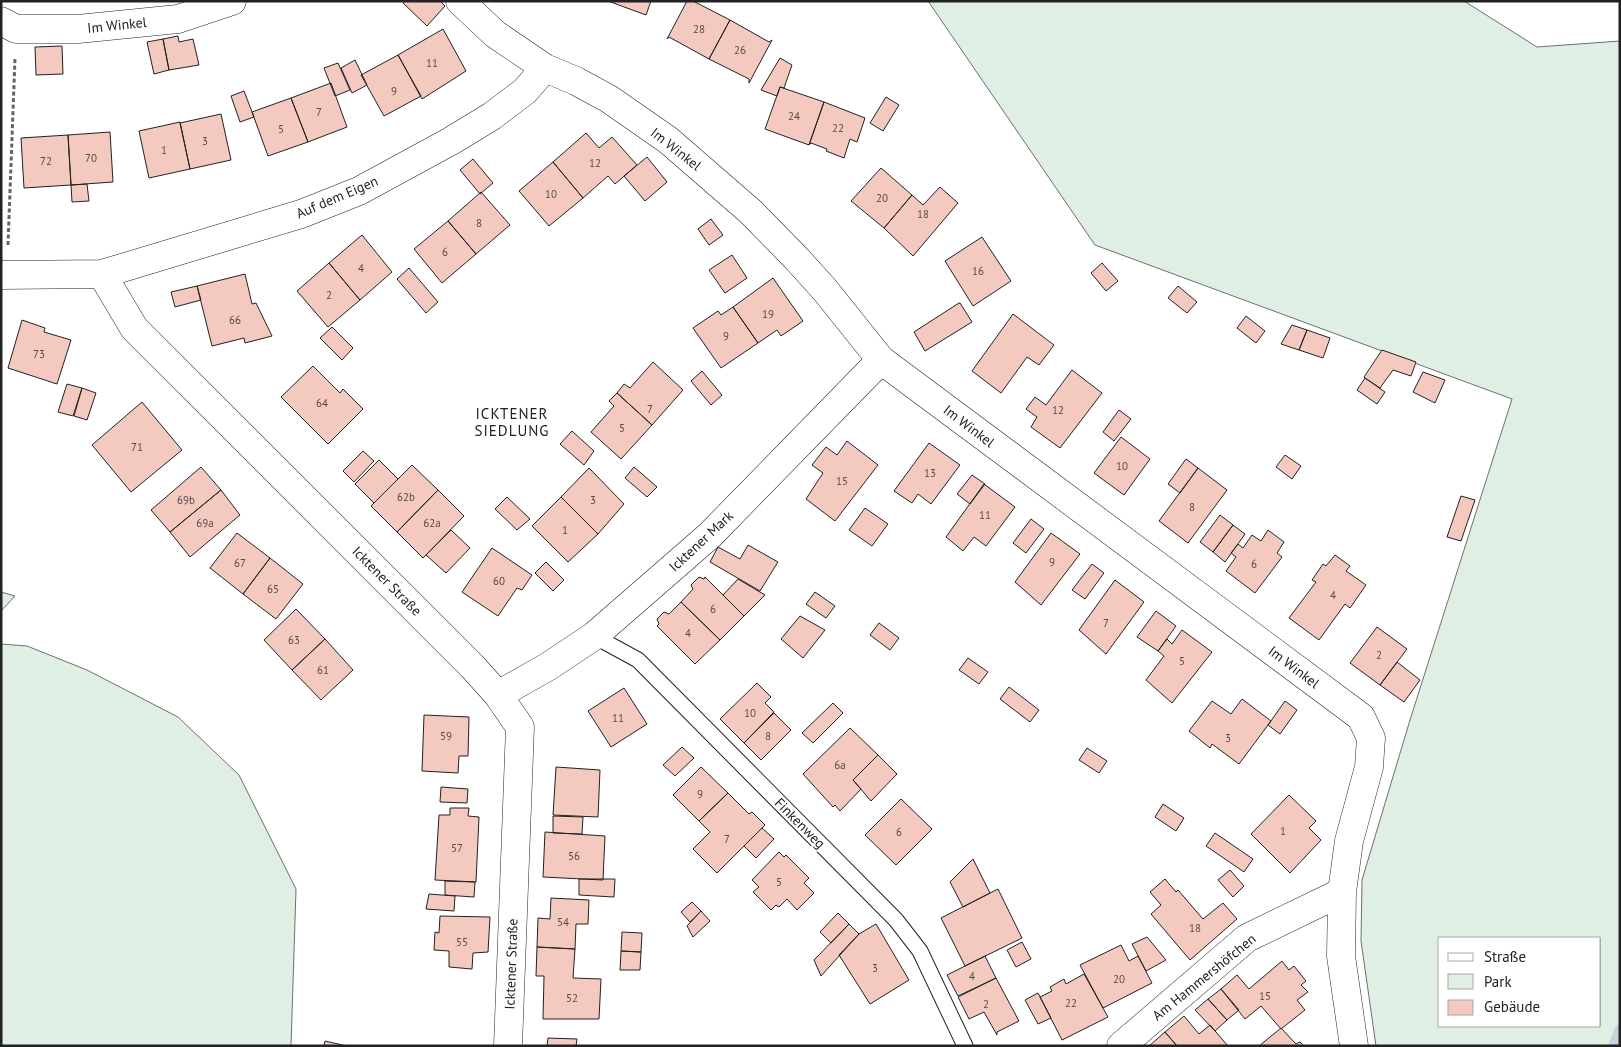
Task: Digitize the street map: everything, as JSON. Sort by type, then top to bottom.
[{"type":"street","name":"Im Winkel","points":[[8,25],[78,29],[178,18],[232,1]]},
{"type":"street","name":"Im Winkel","points":[[460,1],[494,34],[545,68],[576,81],[618,106],[668,140],[751,212],[825,290],[881,360],[1361,718],[1371,738],[1369,767],[1349,841],[1342,892]]},
{"type":"street","name":"Auf dem Eigen","points":[[102,274],[301,214],[359,191],[451,141],[492,116],[525,90],[545,68]]},
{"type":"street","points":[[3,281],[102,274]]},
{"type":"street","name":"Icktener Straße","points":[[102,274],[134,328],[498,694],[520,727],[508,1046]]},
{"type":"street","name":"Icktener Mark","points":[[498,694],[549,666],[594,636],[710,534],[881,360]]},
{"type":"street","points":[[1342,892],[1341,956],[1354,1046]]},
{"type":"street","name":"Am Hammershöfchen","points":[[1121,1046],[1247,938],[1342,892]]},
{"type":"lane","name":"Finkenweg","points":[[594,636],[638,660],[896,920],[920,951],[966,1046]]},
{"type":"path","points":[[3,281],[8,25]]},
{"type":"green space","points":[[928,1],[1464,1],[1537,47],[1620,41],[1620,1046],[1376,1046],[1361,941],[1362,880],[1410,720],[1512,399],[1095,245]]},
{"type":"green space","points":[[1,592],[15,596],[1,611]]},
{"type":"green space","points":[[1,644],[27,646],[87,670],[178,717],[239,775],[296,889],[291,1046],[1,1046]]},
{"type":"building","points":[[405,1],[440,1],[445,6],[427,26],[403,3]]},
{"type":"building","points":[[608,1],[651,1],[646,15]]},
{"type":"building","points":[[687,1],[693,1],[730,20],[709,59],[669,37],[667,39]]},
{"type":"building","points":[[730,20],[769,42],[772,40],[749,83],[749,79],[709,59]]},
{"type":"building","points":[[443,29],[466,71],[422,99],[398,55]]},
{"type":"building","points":[[178,36],[179,42],[193,39],[199,65],[169,70],[163,39]]},
{"type":"building","points":[[163,39],[169,70],[154,74],[147,42]]},
{"type":"building","points":[[62,46],[63,74],[36,75],[35,47]]},
{"type":"building","points":[[398,55],[421,96],[384,116],[361,75]]},
{"type":"building","points":[[780,58],[792,65],[784,88],[780,87],[777,96],[761,90]]},
{"type":"building","points":[[355,60],[367,85],[352,93],[341,68]]},
{"type":"building","points":[[338,63],[350,90],[335,96],[324,68]]},
{"type":"building","points":[[331,83],[347,127],[308,142],[291,98]]},
{"type":"building","points":[[780,87],[824,102],[809,145],[765,129]]},
{"type":"building","points":[[244,91],[254,117],[240,122],[231,96]]},
{"type":"building","points":[[886,97],[899,105],[883,131],[870,123]]},
{"type":"building","points":[[291,98],[308,142],[268,156],[252,112]]},
{"type":"building","points":[[824,102],[865,118],[857,142],[850,139],[844,158],[811,143],[809,145]]},
{"type":"building","points":[[221,114],[231,160],[190,169],[180,123]]},
{"type":"building","points":[[180,122],[190,169],[149,178],[139,131]]},
{"type":"building","points":[[110,132],[113,182],[71,185],[68,135]]},
{"type":"building","points":[[586,133],[599,148],[612,137],[637,165],[615,184],[608,176],[583,198],[553,162]]},
{"type":"building","points":[[68,135],[71,185],[24,188],[21,138]]},
{"type":"building","points":[[647,157],[667,182],[645,201],[624,176]]},
{"type":"building","points":[[473,159],[493,183],[480,194],[460,170]]},
{"type":"building","points":[[553,162],[583,198],[549,226],[519,191]]},
{"type":"building","points":[[881,168],[912,195],[884,228],[851,201]]},
{"type":"building","points":[[87,184],[89,201],[72,202],[71,185]]},
{"type":"building","points":[[940,187],[958,203],[913,256],[884,228],[912,195],[923,205]]},
{"type":"building","points":[[481,192],[510,225],[476,254],[448,221]]},
{"type":"building","points":[[711,219],[723,235],[709,245],[698,229]]},
{"type":"building","points":[[448,221],[476,254],[442,283],[414,249]]},
{"type":"building","points":[[362,235],[392,272],[360,300],[329,263]]},
{"type":"building","points":[[982,237],[1011,281],[973,306],[945,261]]},
{"type":"building","points":[[732,255],[747,278],[725,293],[709,270]]},
{"type":"building","points":[[329,263],[360,300],[328,327],[297,291]]},
{"type":"building","points":[[1102,263],[1118,281],[1106,291],[1091,273]]},
{"type":"building","points":[[409,268],[438,302],[426,313],[397,279]]},
{"type":"building","points":[[245,274],[252,304],[256,303],[272,336],[245,343],[244,338],[212,346],[197,286]]},
{"type":"building","points":[[773,278],[803,321],[781,336],[777,330],[758,343],[733,307]]},
{"type":"building","points":[[197,286],[201,300],[175,307],[171,292]]},
{"type":"building","points":[[1178,286],[1197,302],[1187,313],[1168,298]]},
{"type":"building","points":[[959,303],[972,322],[925,351],[914,332]]},
{"type":"building","points":[[733,307],[758,343],[721,368],[693,328],[718,311],[721,315]]},
{"type":"building","points":[[1013,314],[1054,345],[1039,365],[1027,357],[1001,393],[972,371]]},
{"type":"building","points":[[1246,316],[1265,331],[1256,343],[1237,328]]},
{"type":"building","points":[[22,320],[45,328],[44,332],[71,340],[57,384],[8,368]]},
{"type":"building","points":[[1292,325],[1307,330],[1299,350],[1281,344]]},
{"type":"building","points":[[332,327],[353,348],[342,360],[320,338]]},
{"type":"building","points":[[1307,330],[1330,338],[1323,358],[1299,350]]},
{"type":"building","points":[[1382,350],[1416,362],[1411,376],[1393,370],[1380,388],[1365,378]]},
{"type":"building","points":[[653,362],[683,390],[652,425],[617,393],[624,384],[630,388]]},
{"type":"building","points":[[313,366],[340,393],[343,389],[363,409],[328,444],[281,397]]},
{"type":"building","points":[[1072,370],[1102,393],[1060,448],[1031,427],[1037,417],[1026,409],[1035,397],[1046,405]]},
{"type":"building","points":[[702,371],[722,395],[711,405],[691,381]]},
{"type":"building","points":[[1423,372],[1445,380],[1435,403],[1413,392]]},
{"type":"building","points":[[1365,378],[1385,392],[1377,404],[1357,390]]},
{"type":"building","points":[[67,384],[82,388],[73,416],[58,412]]},
{"type":"building","points":[[82,388],[96,393],[87,420],[74,416]]},
{"type":"building","points":[[617,393],[652,425],[621,459],[591,432],[614,406],[609,401]]},
{"type":"building","points":[[142,402],[182,450],[131,492],[92,445]]},
{"type":"building","points":[[1119,410],[1131,419],[1114,441],[1103,432]]},
{"type":"building","points":[[572,431],[594,451],[584,465],[560,444]]},
{"type":"building","points":[[1121,437],[1150,459],[1124,495],[1094,473]]},
{"type":"building","points":[[847,441],[878,465],[835,521],[806,499],[823,473],[812,465],[826,447],[837,455]]},
{"type":"building","points":[[929,443],[960,465],[931,504],[918,494],[912,503],[894,491]]},
{"type":"building","points":[[363,451],[374,461],[354,482],[343,471]]},
{"type":"building","points":[[1285,455],[1301,466],[1292,479],[1276,467]]},
{"type":"building","points":[[1186,459],[1198,468],[1180,493],[1168,484]]},
{"type":"building","points":[[379,460],[398,479],[374,503],[355,484]]},
{"type":"building","points":[[412,465],[438,490],[397,532],[371,506]]},
{"type":"building","points":[[201,467],[221,490],[170,532],[151,510]]},
{"type":"building","points":[[634,467],[657,487],[647,497],[625,478]]},
{"type":"building","points":[[589,468],[624,504],[598,534],[561,497]]},
{"type":"building","points":[[1198,468],[1227,490],[1188,543],[1159,521]]},
{"type":"building","points":[[972,475],[985,484],[970,504],[957,494]]},
{"type":"building","points":[[984,484],[1015,507],[986,546],[974,537],[963,551],[946,537]]},
{"type":"building","points":[[221,490],[240,515],[190,557],[170,532]]},
{"type":"building","points":[[438,490],[464,516],[423,558],[397,532]]},
{"type":"building","points":[[1461,496],[1475,500],[1461,541],[1447,537]]},
{"type":"building","points":[[507,497],[530,519],[517,530],[495,509]]},
{"type":"building","points":[[561,497],[598,534],[568,562],[532,526]]},
{"type":"building","points":[[865,508],[888,524],[872,546],[849,530]]},
{"type":"building","points":[[1220,515],[1233,525],[1213,552],[1200,542]]},
{"type":"building","points":[[1031,519],[1044,529],[1026,553],[1013,543]]},
{"type":"building","points":[[1233,525],[1245,534],[1225,562],[1213,552]]},
{"type":"building","points":[[451,530],[470,548],[446,573],[426,555]]},
{"type":"building","points":[[1268,530],[1284,542],[1277,553],[1282,557],[1255,593],[1226,571],[1236,557],[1231,553],[1238,544],[1243,548],[1252,535],[1261,541]]},
{"type":"building","points":[[237,533],[270,558],[243,594],[210,568]]},
{"type":"building","points":[[1051,533],[1080,554],[1041,605],[1015,582]]},
{"type":"building","points":[[748,545],[778,562],[760,591],[710,562],[718,547],[740,559]]},
{"type":"building","points":[[492,548],[532,575],[522,590],[517,588],[498,616],[462,592]]},
{"type":"building","points":[[1335,555],[1350,566],[1346,571],[1366,585],[1350,608],[1345,604],[1319,640],[1289,618],[1316,582],[1312,580],[1323,564],[1326,566]]},
{"type":"building","points":[[270,558],[303,584],[276,619],[243,594]]},
{"type":"building","points":[[546,562],[564,580],[553,591],[535,573]]},
{"type":"building","points":[[1092,564],[1104,573],[1085,599],[1072,590]]},
{"type":"building","points":[[699,577],[704,579],[705,577],[744,616],[720,640],[681,602],[693,589],[691,585]]},
{"type":"building","points":[[738,579],[765,595],[744,616],[723,595]]},
{"type":"building","points":[[1115,580],[1144,602],[1106,654],[1079,630]]},
{"type":"building","points":[[815,592],[835,606],[826,618],[806,604]]},
{"type":"building","points":[[681,602],[720,640],[695,664],[657,626],[659,624],[657,619],[664,612],[669,614]]},
{"type":"building","points":[[296,609],[325,639],[292,670],[264,640]]},
{"type":"building","points":[[1156,611],[1176,626],[1158,651],[1137,637]]},
{"type":"building","points":[[800,616],[825,630],[803,658],[781,639]]},
{"type":"building","points":[[879,623],[899,638],[890,650],[870,635]]},
{"type":"building","points":[[1377,627],[1407,649],[1380,685],[1350,663]]},
{"type":"building","points":[[1182,630],[1212,652],[1172,703],[1146,680],[1164,656],[1158,651],[1167,639],[1172,644]]},
{"type":"building","points":[[325,639],[353,670],[321,700],[292,670]]},
{"type":"building","points":[[968,658],[988,672],[979,684],[959,670]]},
{"type":"building","points":[[1397,662],[1420,680],[1404,702],[1380,685]]},
{"type":"building","points":[[757,683],[771,697],[765,703],[774,712],[744,743],[720,719]]},
{"type":"building","points":[[1009,687],[1039,710],[1030,722],[1000,699]]},
{"type":"building","points":[[624,688],[647,724],[611,747],[588,711]]},
{"type":"building","points":[[1242,699],[1271,721],[1239,764],[1212,744],[1210,748],[1189,731],[1212,701],[1231,714]]},
{"type":"building","points":[[1285,701],[1297,710],[1280,734],[1268,725]]},
{"type":"building","points":[[833,703],[843,713],[813,743],[802,733]]},
{"type":"building","points":[[774,713],[791,730],[761,760],[744,743]]},
{"type":"building","points":[[424,715],[469,717],[468,756],[459,756],[458,773],[422,771]]},
{"type":"building","points":[[850,728],[878,755],[853,780],[861,789],[840,811],[835,805],[833,807],[803,774]]},
{"type":"building","points":[[682,747],[694,758],[675,776],[663,765]]},
{"type":"building","points":[[1087,748],[1107,761],[1099,773],[1079,760]]},
{"type":"building","points":[[878,755],[897,774],[871,801],[853,780]]},
{"type":"building","points":[[556,767],[600,770],[598,817],[553,815]]},
{"type":"building","points":[[701,767],[728,793],[699,821],[673,795]]},
{"type":"building","points":[[441,787],[468,789],[467,803],[440,802]]},
{"type":"building","points":[[728,793],[749,814],[752,812],[765,825],[717,873],[693,849],[710,832],[699,821]]},
{"type":"building","points":[[1289,795],[1316,821],[1309,828],[1321,840],[1290,873],[1251,834]]},
{"type":"building","points":[[901,799],[932,829],[896,865],[865,835]]},
{"type":"building","points":[[1163,804],[1184,818],[1176,831],[1155,817]]},
{"type":"building","points":[[450,808],[469,808],[468,816],[479,817],[476,882],[435,880],[439,815],[450,815]]},
{"type":"building","points":[[553,816],[583,817],[582,834],[553,833]]},
{"type":"building","points":[[762,828],[774,839],[756,858],[744,846]]},
{"type":"building","points":[[545,832],[605,836],[603,880],[543,877]]},
{"type":"building","points":[[1215,833],[1253,859],[1244,872],[1206,846]]},
{"type":"building","points":[[779,852],[784,857],[786,855],[809,878],[804,883],[814,893],[797,910],[787,899],[779,907],[776,905],[771,910],[753,892],[759,887],[752,880]]},
{"type":"building","points":[[973,859],[990,893],[963,907],[950,882]]},
{"type":"building","points":[[1230,870],[1244,886],[1233,897],[1218,880]]},
{"type":"building","points":[[579,879],[615,879],[614,897],[579,895]]},
{"type":"building","points":[[1165,879],[1176,892],[1178,890],[1203,919],[1223,903],[1237,919],[1190,960],[1151,914],[1161,905],[1150,892]]},
{"type":"building","points":[[445,881],[475,882],[474,897],[445,895]]},
{"type":"building","points":[[998,889],[1022,938],[965,966],[941,918]]},
{"type":"building","points":[[429,894],[455,896],[454,911],[426,909]]},
{"type":"building","points":[[551,898],[589,900],[588,924],[576,924],[575,949],[537,947],[538,918],[550,919]]},
{"type":"building","points":[[692,902],[701,911],[690,922],[681,912]]},
{"type":"building","points":[[701,911],[710,921],[693,937],[687,926]]},
{"type":"building","points":[[838,913],[849,924],[831,943],[820,932]]},
{"type":"building","points":[[440,916],[490,917],[488,952],[473,953],[472,969],[449,967],[449,951],[434,950],[435,932],[439,933]]},
{"type":"building","points":[[849,924],[859,934],[821,976],[814,960]]},
{"type":"building","points":[[876,924],[909,980],[870,1004],[839,955],[859,934]]},
{"type":"building","points":[[622,932],[642,933],[641,952],[621,951]]},
{"type":"building","points":[[1147,937],[1166,960],[1146,971],[1132,944]]},
{"type":"building","points":[[1022,942],[1031,959],[1016,967],[1007,950]]},
{"type":"building","points":[[1121,945],[1129,961],[1138,956],[1152,983],[1103,1008],[1080,965]]},
{"type":"building","points":[[537,947],[575,949],[573,978],[601,979],[599,1019],[543,1019],[544,976],[536,976]]},
{"type":"building","points":[[621,951],[641,952],[640,970],[620,970]]},
{"type":"building","points":[[985,956],[996,978],[958,996],[947,975]]},
{"type":"building","points":[[1282,961],[1289,970],[1294,966],[1306,981],[1301,985],[1308,992],[1297,1000],[1305,1010],[1281,1029],[1261,1006],[1245,1019],[1221,989],[1237,975],[1249,989]]},
{"type":"building","points":[[1084,974],[1108,1017],[1062,1040],[1040,997],[1052,991],[1050,987],[1064,979],[1066,984]]},
{"type":"building","points":[[996,978],[1019,1021],[997,1032],[997,1035],[984,1012],[969,1019],[958,997]]},
{"type":"building","points":[[1221,989],[1239,1010],[1227,1020],[1208,999]]},
{"type":"building","points":[[1038,993],[1051,1018],[1038,1024],[1025,1000]]},
{"type":"building","points":[[1208,999],[1227,1020],[1215,1031],[1195,1010]]},
{"type":"building","points":[[1184,1016],[1199,1034],[1210,1025],[1228,1046],[1177,1046],[1165,1032]]},
{"type":"building","points":[[1281,1028],[1296,1044],[1300,1042],[1304,1046],[1259,1046]]},
{"type":"building","points":[[1165,1032],[1177,1046],[1149,1046]]},
{"type":"building","points":[[548,1038],[577,1039],[576,1046],[547,1046]]},
{"type":"building","points":[[325,1041],[347,1046],[324,1046]]},
{"type":"waterway","points":[[1613,1046],[1620,1029]]},
{"type":"district","name":"ICKTENER SIEDLUNG","points":[[512,422]]}]
